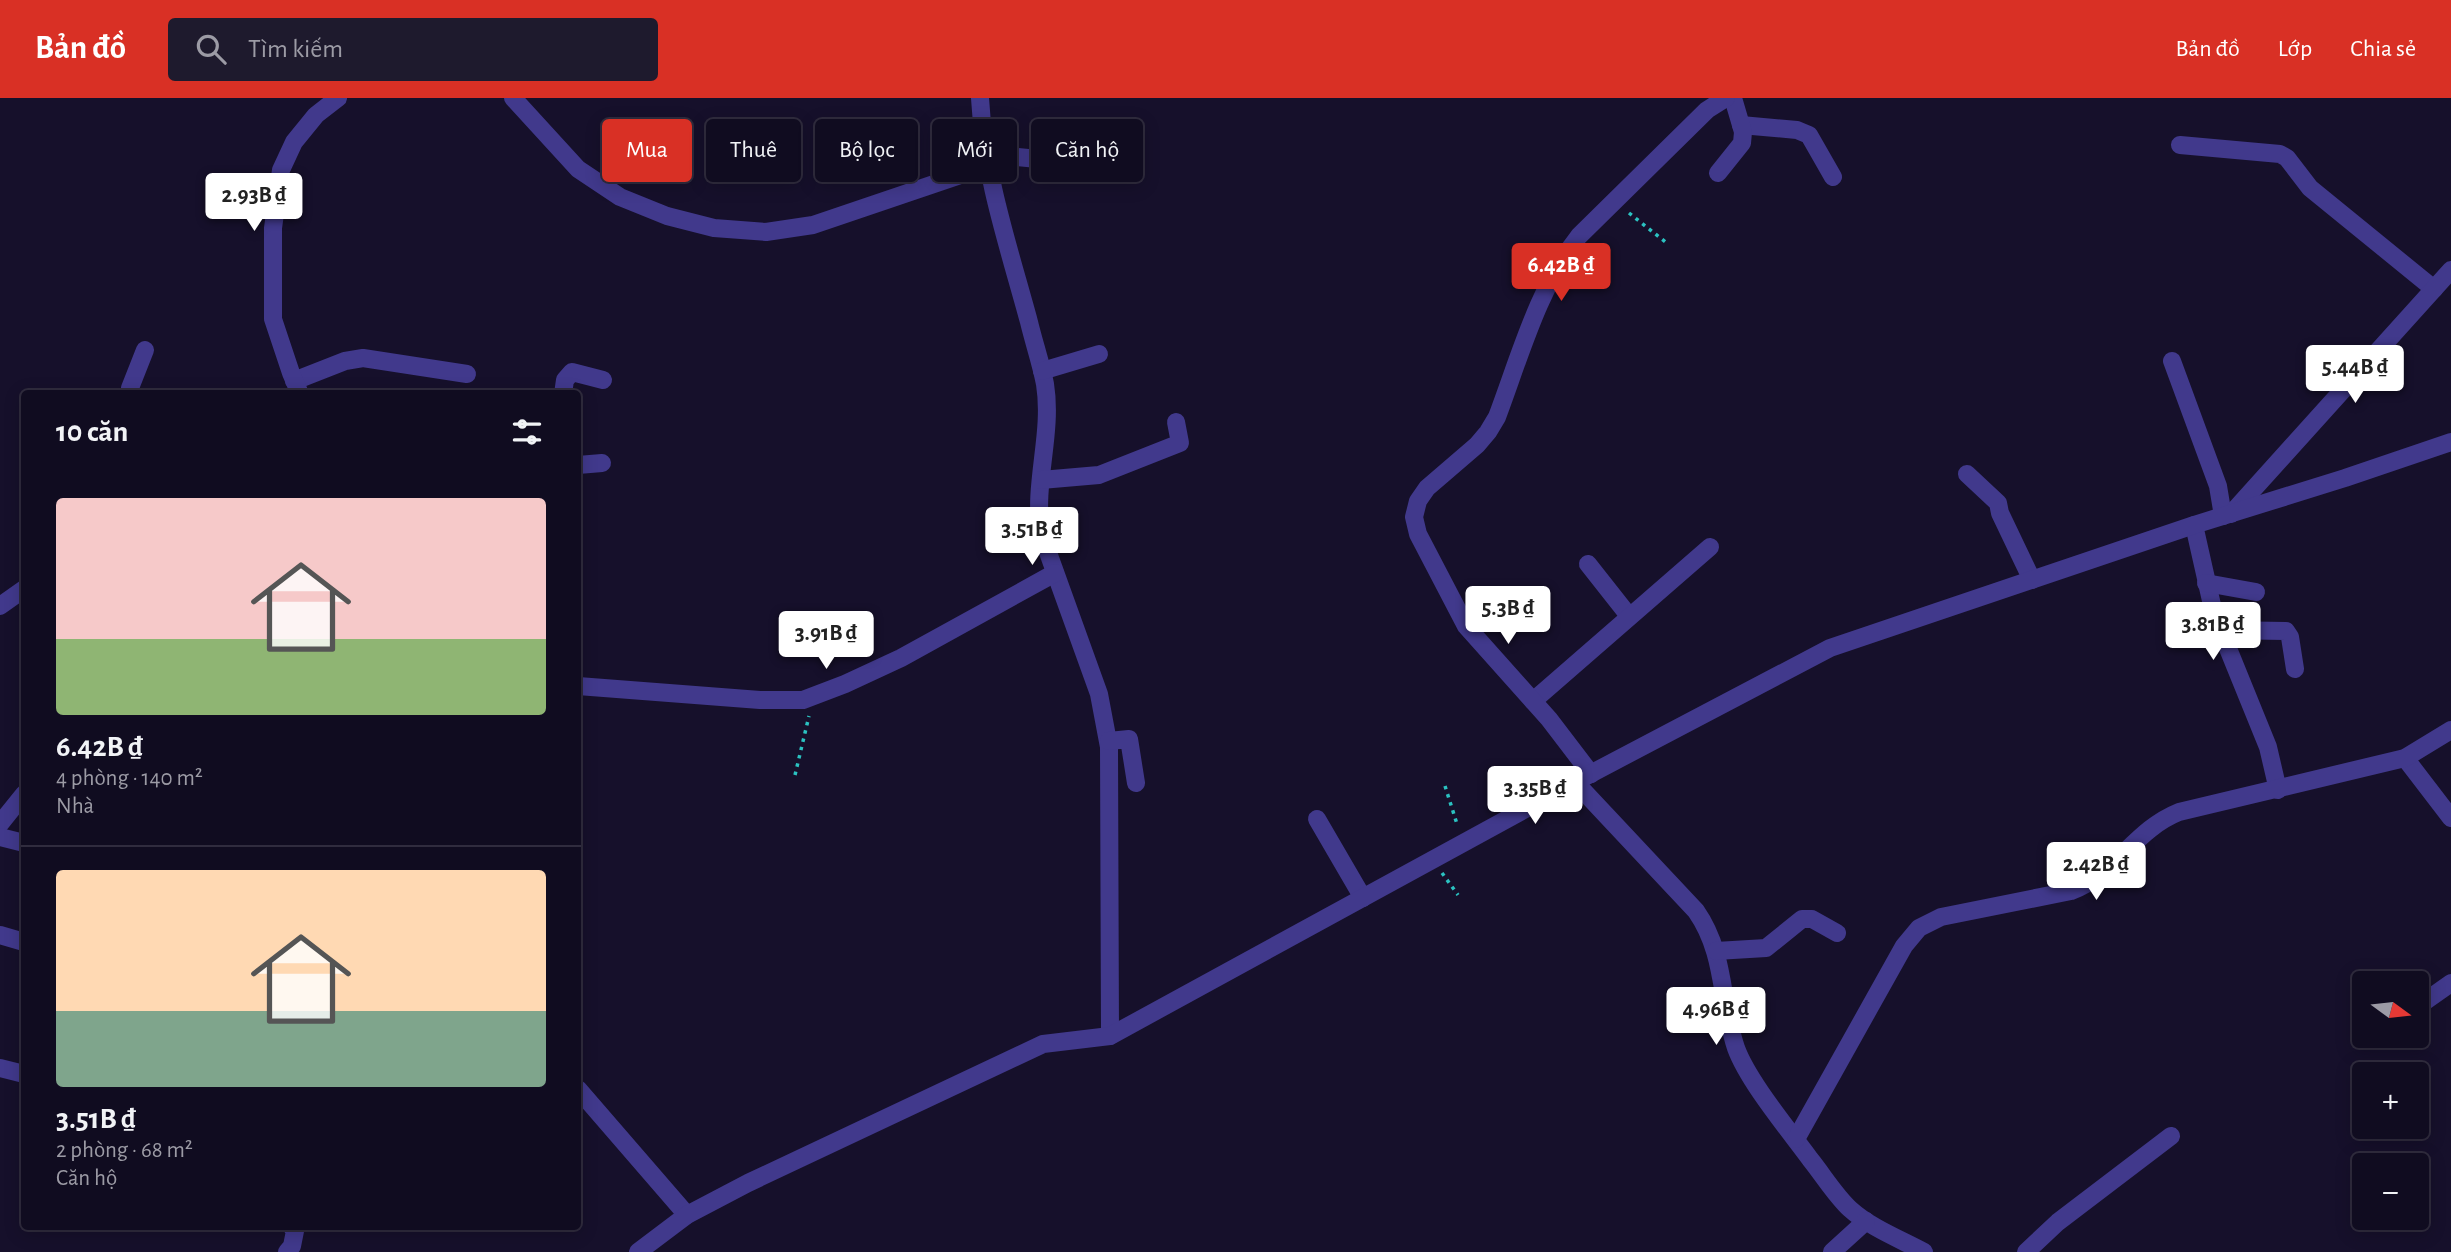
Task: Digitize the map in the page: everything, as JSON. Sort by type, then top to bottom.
[{"type":"street","points":[[338,98],[316,115],[294,142],[281,170],[273,228],[273,319],[297,387],[345,361],[363,358],[467,374]]},
{"type":"street","points":[[513,98],[578,169],[620,197],[667,216],[714,228],[766,232],[813,225],[932,180]]},
{"type":"street","points":[[980,98],[982,119]]},
{"type":"street","points":[[1726,98],[1707,110],[1578,236],[1563,256],[1548,282],[1497,417],[1477,445],[1427,488],[1418,501],[1414,517],[1418,534],[1466,626],[1561,733],[1583,778],[1696,911],[1708,929],[1716,951],[1736,1046],[1744,1065],[1850,1209],[1866,1221],[1924,1252]]},
{"type":"street","points":[[1718,173],[1742,143],[1741,125],[1733,98]]},
{"type":"street","points":[[1741,125],[1797,130],[1809,135],[1833,177]]},
{"type":"street","points":[[2180,145],[2280,154],[2287,158],[2310,188],[2434,289]]},
{"type":"street","points":[[992,182],[1042,371],[1048,406],[1048,429],[1038,515],[1041,533],[1099,694],[1108,741],[1111,778],[1110,1036]]},
{"type":"street","points":[[2227,515],[2451,270]]},
{"type":"street","points":[[130,390],[145,350]]},
{"type":"street","points":[[1042,371],[1099,354]]},
{"type":"street","points":[[2172,361],[2227,515]]},
{"type":"street","points":[[564,390],[565,380],[572,372],[603,380]]},
{"type":"street","points":[[1041,480],[1099,475],[1180,443],[1176,422]]},
{"type":"street","points":[[638,1252],[687,1215],[748,1183],[1043,1044],[1110,1036],[1583,778],[1830,648],[2194,525],[2451,442]]},
{"type":"street","points":[[581,465],[602,463]]},
{"type":"street","points":[[1967,474],[1998,503],[2000,513],[2032,580]]},
{"type":"street","points":[[2194,525],[2206,583],[2220,630],[2268,747],[2278,789]]},
{"type":"street","points":[[1533,701],[1710,547]]},
{"type":"street","points":[[1588,564],[1629,616]]},
{"type":"street","points":[[581,686],[760,700],[803,700],[901,658],[1055,573]]},
{"type":"street","points":[[2206,583],[2256,592]]},
{"type":"street","points":[[0,606],[21,591]]},
{"type":"street","points":[[2220,630],[2286,631],[2290,637],[2295,669]]},
{"type":"street","points":[[1796,1139],[1904,946],[1919,928],[1941,917],[2071,891],[2090,884],[2161,819],[2179,812],[2405,758],[2451,730]]},
{"type":"street","points":[[1108,741],[1129,739],[1136,783]]},
{"type":"street","points":[[2405,758],[2451,818]]},
{"type":"street","points":[[0,824],[21,798]]},
{"type":"street","points":[[1317,819],[1363,898]]},
{"type":"street","points":[[0,837],[21,842]]},
{"type":"street","points":[[1716,951],[1766,948],[1802,919],[1812,919],[1837,933]]},
{"type":"street","points":[[0,935],[21,941]]},
{"type":"street","points":[[2429,999],[2451,983]]},
{"type":"street","points":[[0,1068],[21,1073]]},
{"type":"street","points":[[581,1092],[687,1215]]},
{"type":"street","points":[[2026,1252],[2058,1222],[2171,1136]]},
{"type":"street","points":[[1832,1252],[1866,1221]]},
{"type":"street","points":[[287,1252],[292,1247],[294,1230]]},
{"type":"path","points":[[1614,201],[1668,244]]},
{"type":"path","points":[[795,775],[814,695]]},
{"type":"path","points":[[1445,786],[1464,843]]},
{"type":"path","points":[[1433,860],[1458,895]]}]
